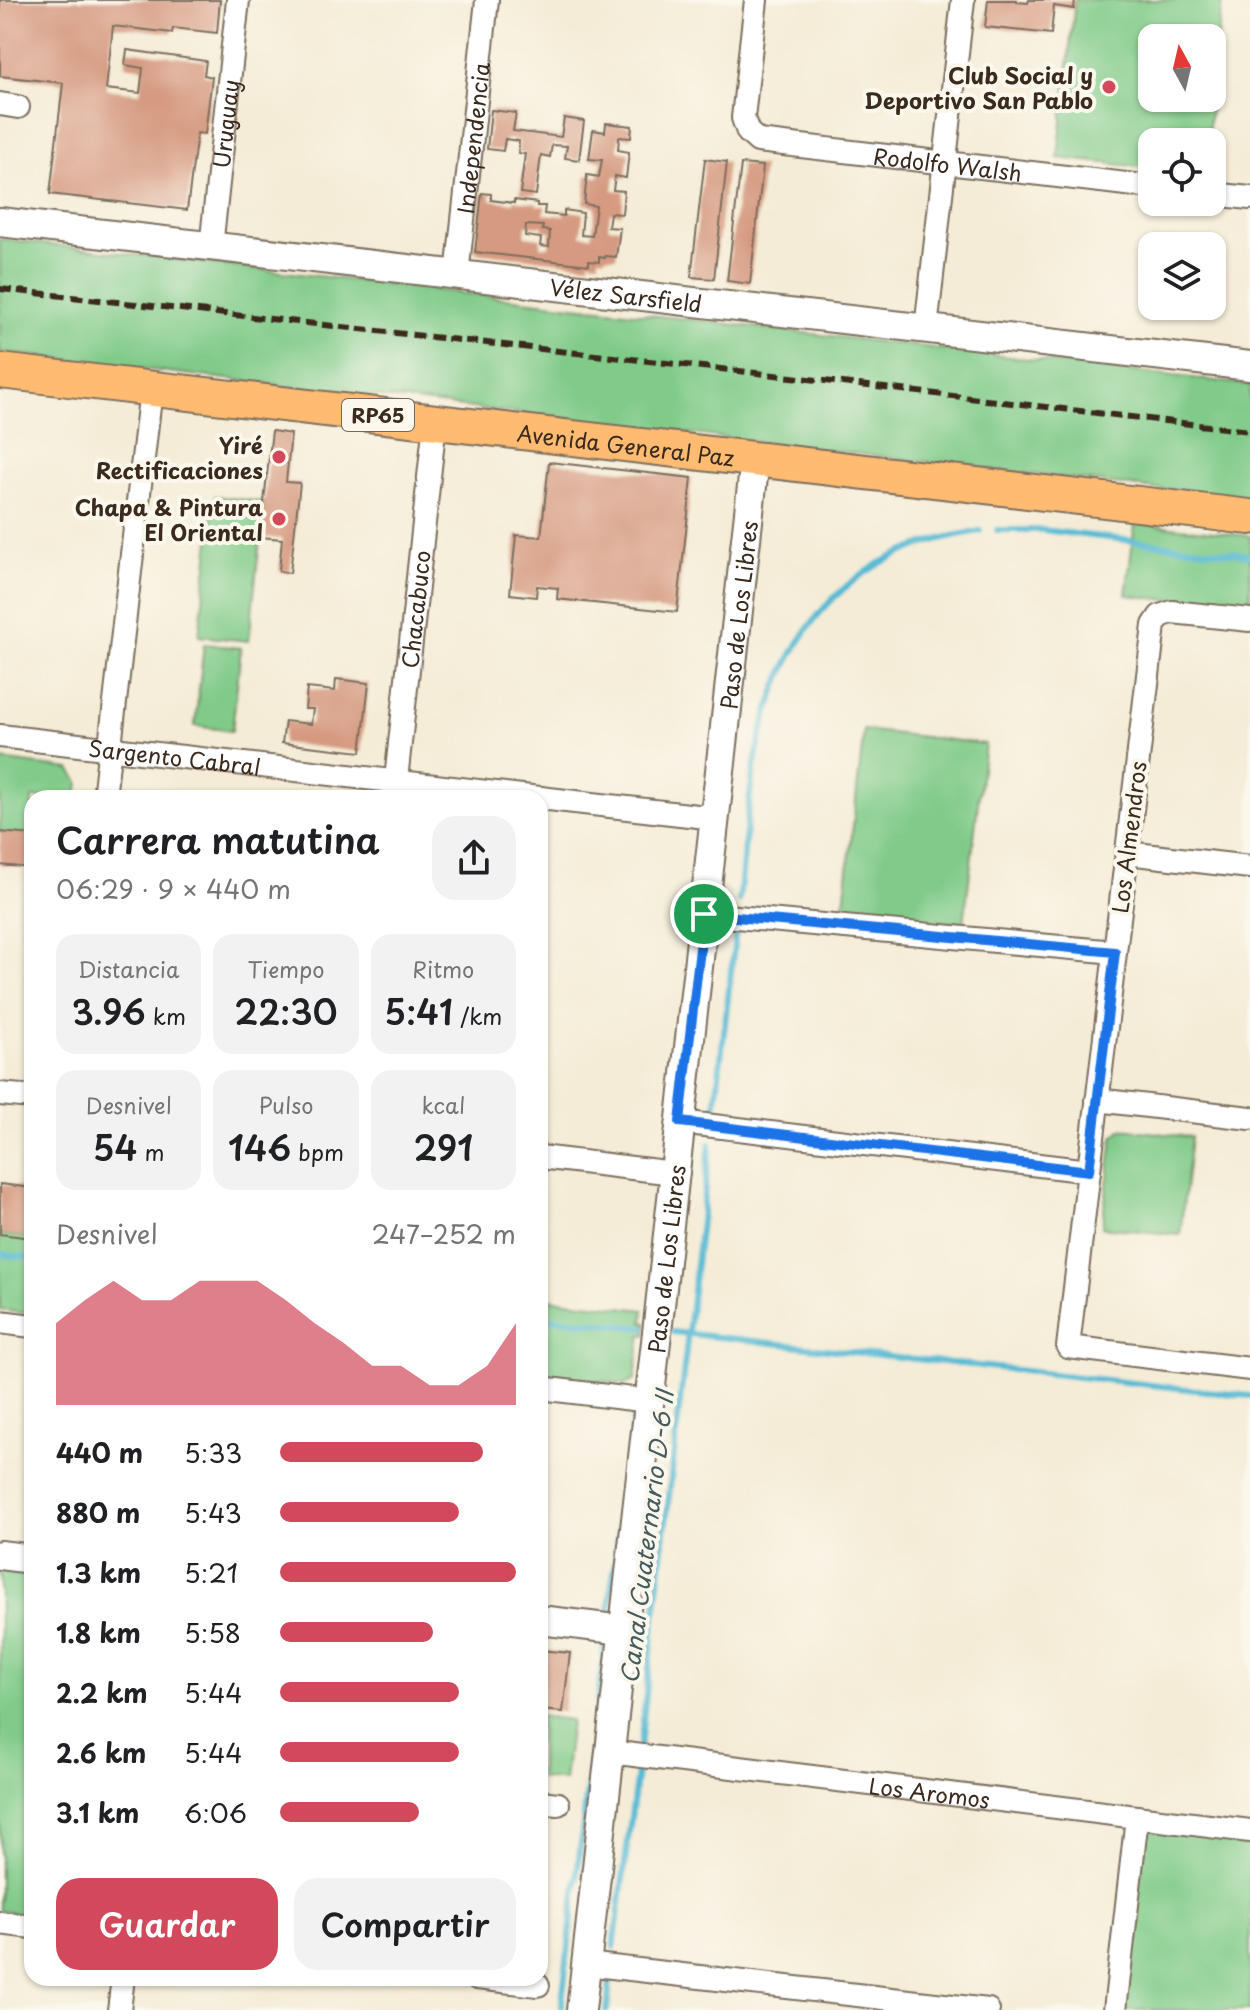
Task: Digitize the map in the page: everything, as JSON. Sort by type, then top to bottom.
[{"type":"main road","name":"Avenida General Paz","points":[[0,371],[1250,517]]},
{"type":"street","name":"Uruguay","points":[[211,247],[238,0]]},
{"type":"street","name":"Independencia","points":[[457,275],[487,0]]},
{"type":"street","name":"Rodolfo Walsh","points":[[756,0],[743,112],[744,126],[752,137],[765,142],[1138,185]]},
{"type":"street","points":[[926,329],[963,0]]},
{"type":"street","points":[[1226,195],[1250,198]]},
{"type":"street","name":"Vélez Sarsfield","points":[[0,222],[1250,366]]},
{"type":"street","points":[[105,790],[151,389]]},
{"type":"street","name":"Chacabuco","points":[[395,790],[435,422]]},
{"type":"street","name":"Paso de Los Libres","points":[[581,2010],[755,459]]},
{"type":"street","name":"Los Almendros","points":[[1250,620],[1167,612],[1155,621],[1068,1347],[1250,1369]]},
{"type":"street","name":"Sargento Cabral","points":[[0,736],[110,748],[395,790]]},
{"type":"street","name":"Sargento Cabral","points":[[548,799],[715,818]]},
{"type":"street","points":[[1127,853],[1250,867]]},
{"type":"street","points":[[704,914],[1115,952]]},
{"type":"street","points":[[0,1094],[24,1096]]},
{"type":"street","points":[[1097,1100],[1250,1118]]},
{"type":"street","points":[[680,1122],[1089,1171]]},
{"type":"street","points":[[548,1158],[674,1173]]},
{"type":"street","points":[[0,1322],[24,1325]]},
{"type":"street","points":[[548,1389],[649,1401]]},
{"type":"street","points":[[0,1555],[24,1558]]},
{"type":"street","points":[[548,1621],[623,1630]]},
{"type":"street","name":"Los Aromos","points":[[610,1752],[1250,1831]]},
{"type":"street","points":[[1115,2010],[1137,1817]]},
{"type":"street","points":[[0,1923],[24,1926]]},
{"type":"street","points":[[586,1964],[988,2010]]},
{"type":"street","points":[[119,2010],[122,1986]]},
{"type":"green space","name":"Club Social y Deportivo San Pablo","points":[[1075,0],[1222,0],[1219,24],[1138,24],[1138,112],[1210,112],[1209,128],[1138,128],[1138,167],[1058,158]]},
{"type":"green space","points":[[0,239],[1250,385],[1250,500],[0,352]]},
{"type":"green space","points":[[215,496],[264,502],[249,641],[199,636]]},
{"type":"green space","points":[[1135,523],[1250,536],[1250,610],[1126,595]]},
{"type":"green space","points":[[204,644],[241,648],[232,731],[195,726]]},
{"type":"green space","points":[[864,730],[985,744],[964,923],[843,912]]},
{"type":"green space","points":[[0,760],[70,769],[79,782],[78,790],[24,790],[24,834],[0,832]]},
{"type":"green space","points":[[1122,1129],[1191,1137],[1180,1235],[1102,1227],[1113,1137]]},
{"type":"green space","points":[[0,1234],[24,1237],[24,1313],[0,1310]]},
{"type":"green space","points":[[548,1299],[644,1310],[646,1335],[641,1335],[635,1379],[625,1384],[548,1375]]},
{"type":"green space","points":[[0,1567],[24,1570],[24,1914],[0,1911]]},
{"type":"green space","points":[[548,1717],[571,1720],[564,1781],[548,1779]]},
{"type":"green space","points":[[1149,1829],[1250,1839],[1250,2010],[1124,2010],[1145,1832]]},
{"type":"building","points":[[0,0],[220,0],[217,33],[173,28],[172,33],[113,26],[106,89],[140,93],[143,68],[125,65],[127,50],[206,61],[204,75],[212,77],[205,134],[197,133],[187,210],[50,194],[63,83],[0,76]]},
{"type":"building","points":[[988,0],[1028,3],[1029,0],[1075,0],[1074,9],[1054,6],[1051,34],[985,27]]},
{"type":"building","points":[[491,110],[516,113],[513,131],[561,137],[564,118],[584,121],[579,160],[565,158],[567,146],[552,145],[550,157],[541,155],[536,195],[520,193],[525,154],[518,153],[519,141],[505,139],[503,151],[487,149]]},
{"type":"building","points":[[606,123],[632,126],[631,138],[619,137],[618,150],[629,152],[626,178],[615,176],[613,190],[624,191],[622,214],[610,213],[608,227],[620,228],[616,257],[599,257],[599,262],[589,261],[589,265],[475,252],[482,193],[491,194],[491,200],[537,203],[537,206],[545,206],[544,214],[564,216],[564,210],[583,213],[581,235],[592,236],[596,206],[584,204],[587,175],[599,177],[602,160],[589,159],[593,130],[605,132]],"holes":[[[526,225],[543,226],[542,230],[550,231],[549,247],[540,246],[541,238],[525,236]]]},
{"type":"building","points":[[705,159],[727,162],[714,279],[691,277]]},
{"type":"building","points":[[741,164],[763,166],[750,284],[727,281]]},
{"type":"building","name":"Chapa & Pintura El Oriental","points":[[272,431],[291,434],[286,482],[300,483],[290,573],[279,571],[282,539],[260,537]]},
{"type":"building","points":[[549,462],[692,478],[677,612],[557,599],[558,588],[537,586],[536,597],[510,594],[516,535],[541,537]]},
{"type":"building","points":[[336,679],[369,683],[361,752],[282,743],[285,721],[311,724],[313,709],[305,709],[307,688],[335,691]]},
{"type":"building","points":[[0,832],[24,834],[24,867],[0,865]]},
{"type":"building","points":[[0,1184],[24,1187],[24,1237],[0,1234]]},
{"type":"building","points":[[548,1651],[570,1653],[563,1712],[548,1711]]},
{"type":"waterway","points":[[997,530],[1042,530],[1250,555]]},
{"type":"waterway","points":[[739,901],[749,802],[759,744],[771,701],[788,662],[808,628],[833,599],[862,574],[896,555],[935,540],[980,531]]},
{"type":"waterway","points":[[714,1118],[736,929]]},
{"type":"waterway","name":"Canal Cuaternario D-6 II","points":[[640,1745],[710,1144]]},
{"type":"waterway","points":[[0,1254],[24,1257]]},
{"type":"waterway","points":[[548,1318],[644,1328]]},
{"type":"waterway","points":[[673,1332],[1250,1396]]},
{"type":"waterway","points":[[609,1609],[633,1419]]},
{"type":"waterway","points":[[561,2010],[604,1647]]},
{"type":"waterway","name":"Canal Cuaternario D-6 II","points":[[614,1947],[638,1764]]},
{"type":"waterway","points":[[607,2010],[610,1981]]},
{"type":"railway","points":[[0,289],[1250,431]]},
{"type":"place","name":"Club Social y Deportivo San Pablo","points":[[1109,87]]},
{"type":"place","name":"Yiré Rectificaciones","points":[[279,457]]},
{"type":"place","name":"Chapa & Pintura El Oriental","points":[[279,519]]},
{"type":"route","points":[[704,914],[1115,952],[1089,1171],[680,1122],[704,914]]}]
